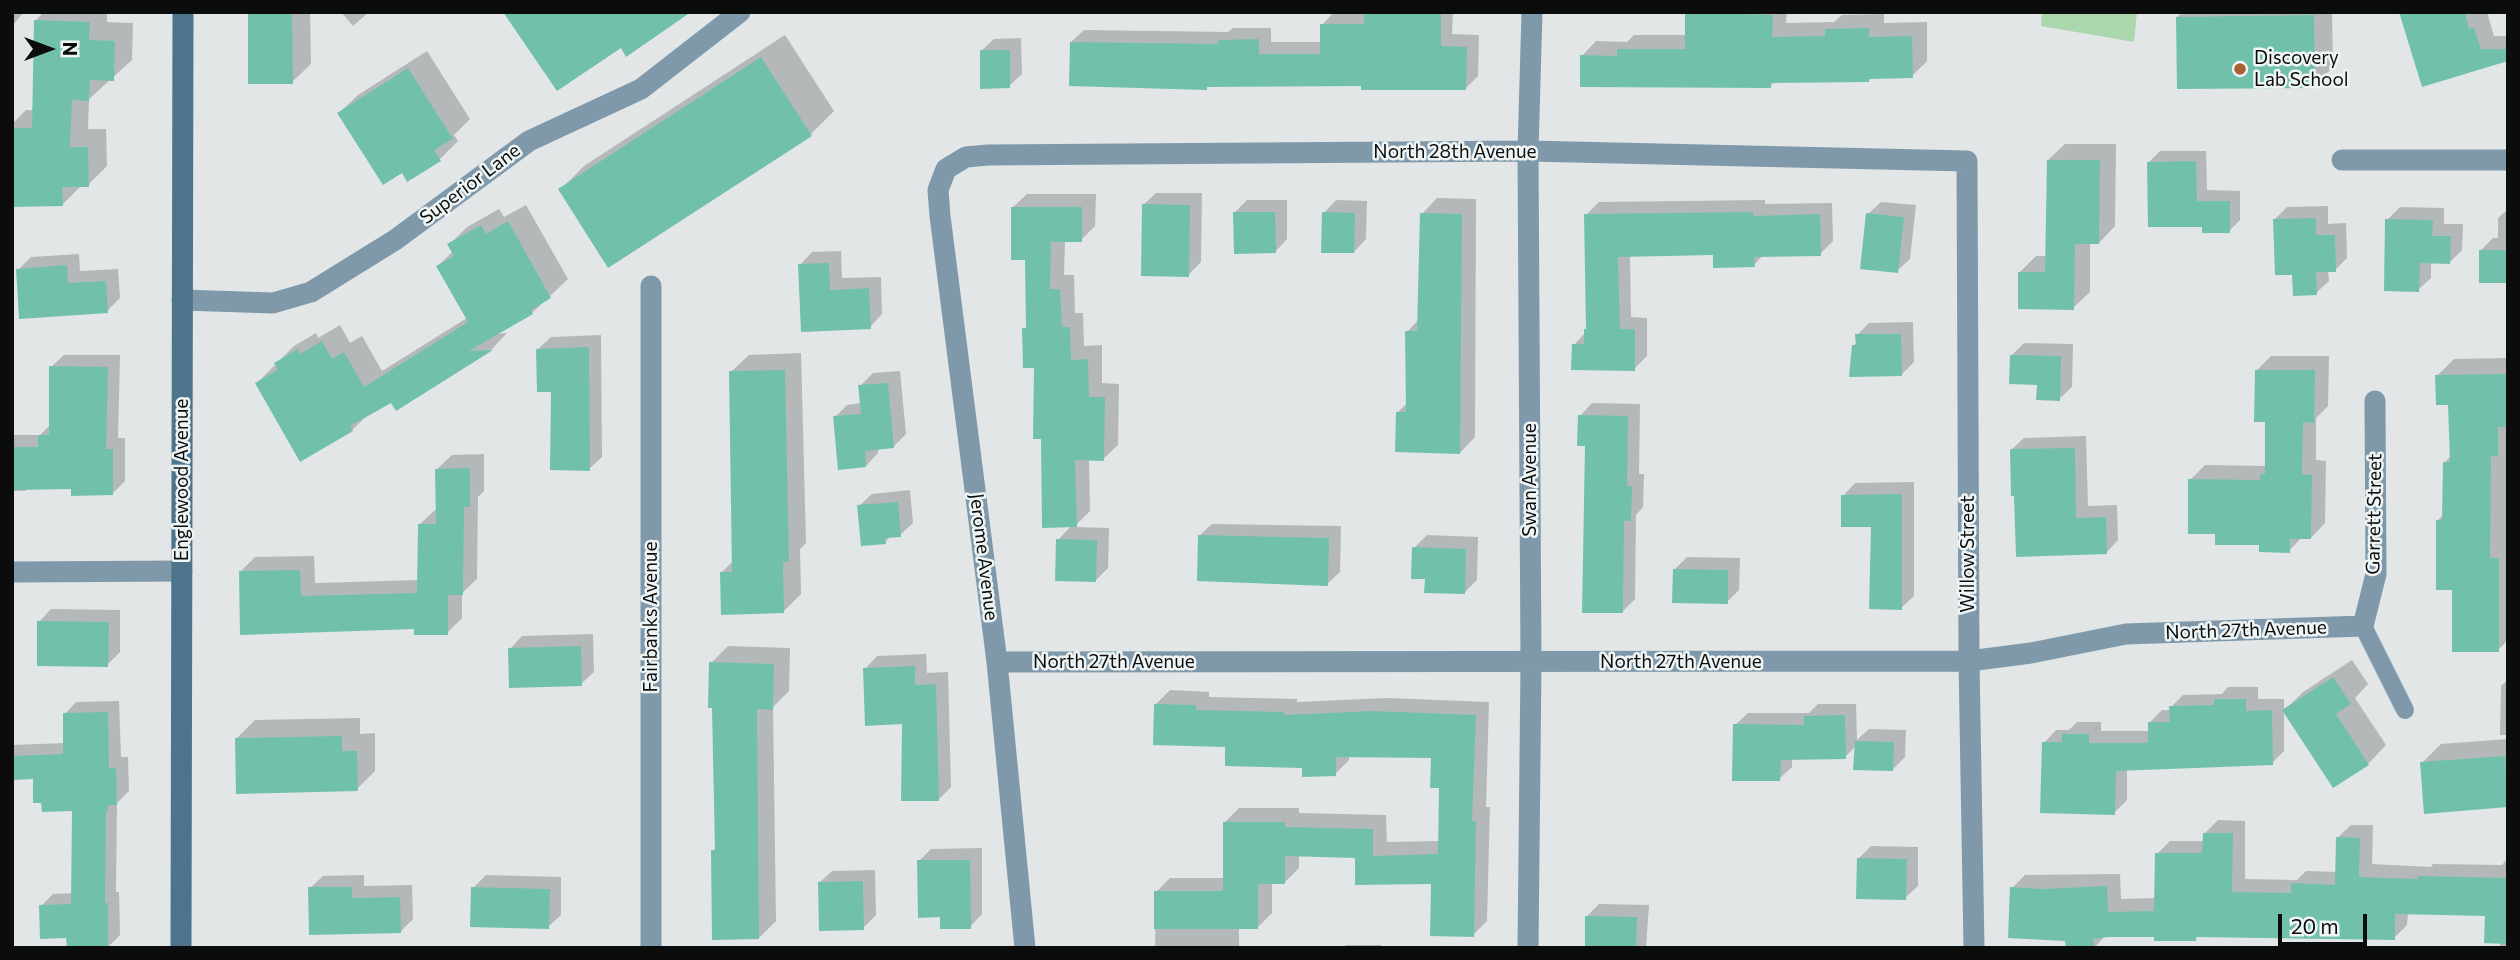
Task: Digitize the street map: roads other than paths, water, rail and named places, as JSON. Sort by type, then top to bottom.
[{"type":"street","name":"Englewood Avenue","points":[[181,948],[183,12]]},
{"type":"street","name":"Superior Lane","points":[[182,300],[274,303],[311,292],[395,240],[528,141],[641,89],[740,12]]},
{"type":"street","name":"Swan Avenue","points":[[1528,948],[1531,662],[1528,152],[1532,12]]},
{"type":"street","name":"North 28th Avenue","points":[[946,169],[966,157],[988,155],[1528,152],[1967,161]]},
{"type":"street","points":[[2342,160],[2508,160]]},
{"type":"street","name":"Willow Street","points":[[1967,161],[1969,661],[1974,948]]},
{"type":"street","name":"Jerome Avenue","points":[[946,169],[938,191],[940,216],[997,662],[1025,948]]},
{"type":"street","name":"Fairbanks Avenue","points":[[651,286],[651,948]]},
{"type":"street","name":"Garrett Street","points":[[2363,626],[2376,574],[2375,401]]},
{"type":"street","points":[[12,572],[182,571]]},
{"type":"street","name":"North 27th Avenue","points":[[997,662],[1969,661],[2031,653],[2126,634],[2363,626]]},
{"type":"lane","points":[[2363,626],[2405,710]]},
{"type":"place","name":"Discovery Lab School","points":[[2240,69]]}]
